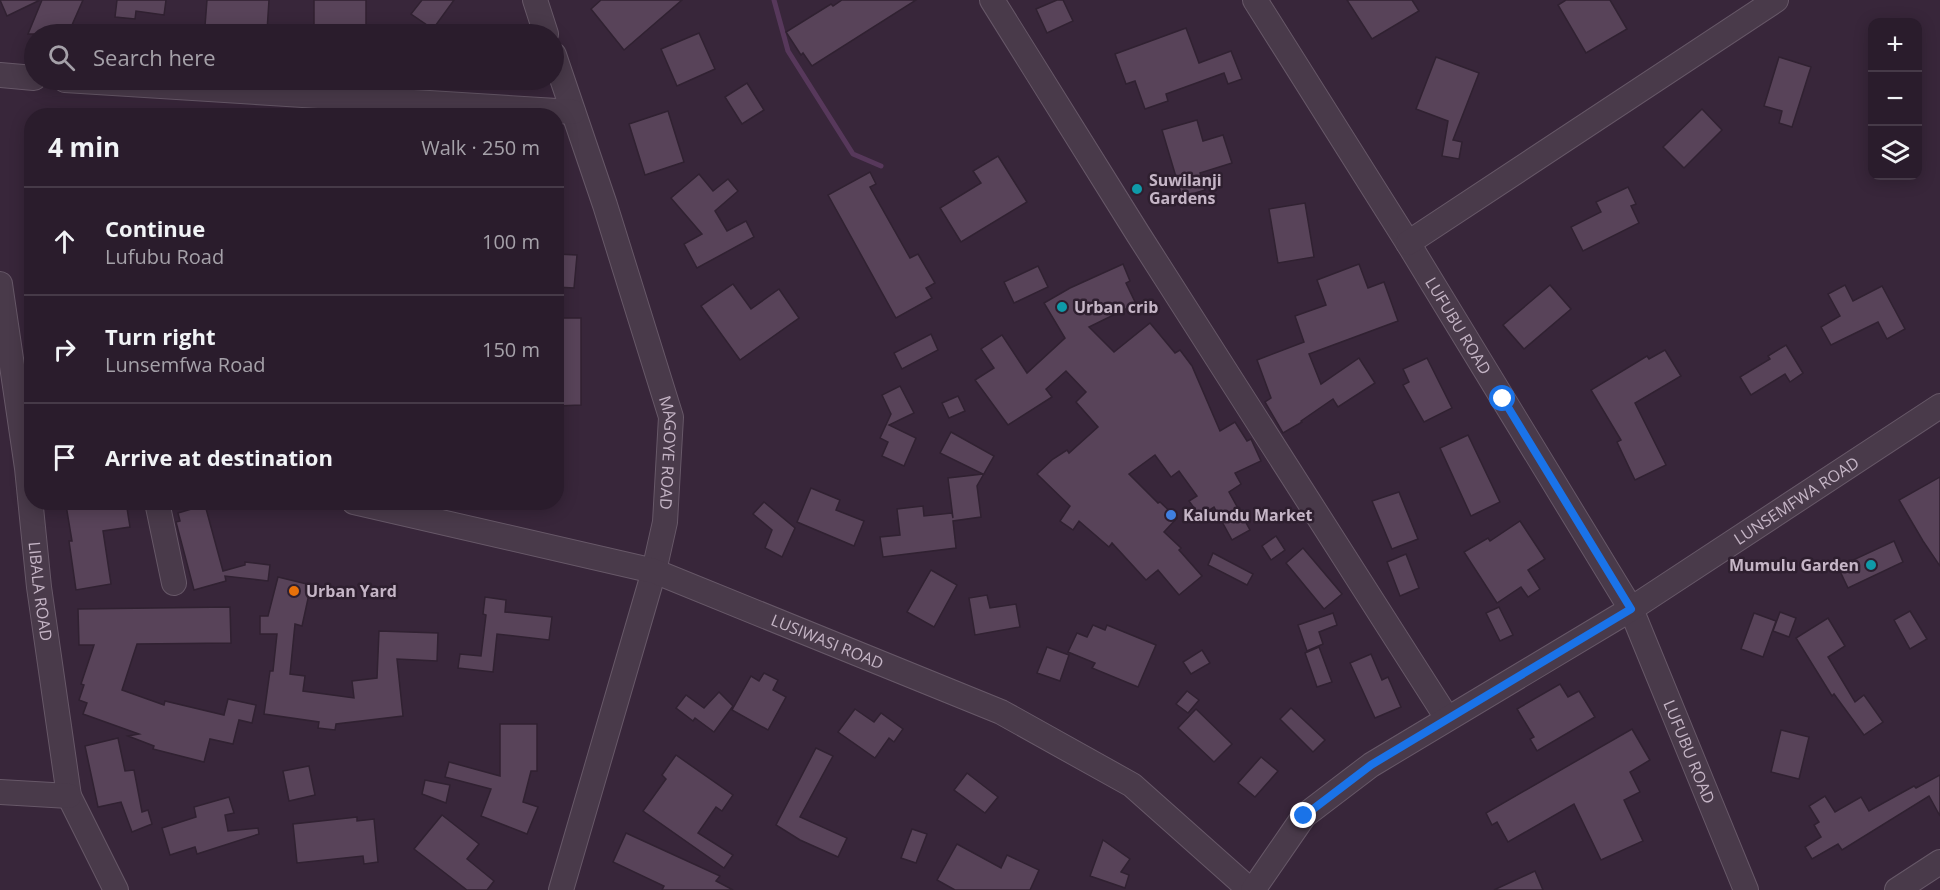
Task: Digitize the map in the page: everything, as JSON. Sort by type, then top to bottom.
[{"type":"street","points":[[535,0],[543,24]]},
{"type":"street","points":[[992,0],[1144,244],[1447,718]]},
{"type":"street","name":"LUFUBU ROAD","points":[[1255,0],[1408,243],[1631,609],[1746,890]]},
{"type":"street","points":[[1408,243],[1776,0]]},
{"type":"street","points":[[0,75],[24,77]]},
{"type":"street","name":"MAGOYE ROAD","points":[[561,890],[654,571],[665,522],[671,417],[609,216],[564,85]]},
{"type":"street","points":[[224,90],[510,108]]},
{"type":"street","points":[[564,111],[573,112]]},
{"type":"street","name":"LIBALA ROAD","points":[[0,284],[24,435]]},
{"type":"street","name":"LUNSEMFWA ROAD","points":[[1252,890],[1304,816],[1371,765],[1631,609],[1940,406]]},
{"type":"street","name":"LIBALA ROAD","points":[[33,510],[39,587],[69,796],[116,890]]},
{"type":"street","points":[[159,510],[174,583]]},
{"type":"street","name":"LUSIWASI ROAD","points":[[389,510],[654,571],[1001,712],[1132,785],[1252,890]]},
{"type":"street","points":[[0,792],[69,796]]},
{"type":"street","points":[[1897,890],[1940,862]]},
{"type":"building","points":[[0,0],[40,0],[7,16]]},
{"type":"building","points":[[42,0],[83,0],[72,24],[32,24]]},
{"type":"building","points":[[117,0],[166,0],[164,15],[136,11],[135,19],[115,17]]},
{"type":"building","points":[[207,0],[269,0],[267,24],[205,24]]},
{"type":"building","points":[[314,0],[366,0],[366,24],[314,24]]},
{"type":"building","points":[[422,0],[454,0],[437,24],[426,24],[411,14]]},
{"type":"building","points":[[601,0],[682,0],[624,50],[591,9]]},
{"type":"building","points":[[842,0],[916,0],[812,66],[803,53],[801,55],[786,32],[831,4],[833,6]]},
{"type":"building","points":[[1057,0],[1063,0],[1073,21],[1047,33],[1036,9]]},
{"type":"building","points":[[1347,0],[1412,0],[1419,11],[1372,39]]},
{"type":"building","points":[[1566,0],[1610,0],[1627,29],[1586,53],[1558,5]]},
{"type":"building","points":[[1186,28],[1199,63],[1231,51],[1242,79],[1228,84],[1224,73],[1166,94],[1168,101],[1145,109],[1135,81],[1126,84],[1115,54]]},
{"type":"building","points":[[699,33],[715,69],[677,86],[661,49]]},
{"type":"building","points":[[1436,57],[1479,73],[1453,140],[1462,142],[1459,159],[1442,156],[1448,121],[1416,109]]},
{"type":"building","points":[[1779,57],[1811,67],[1792,127],[1779,123],[1782,111],[1764,106]]},
{"type":"building","points":[[747,83],[764,110],[742,124],[725,97]]},
{"type":"building","points":[[1702,109],[1722,130],[1684,168],[1663,147]]},
{"type":"building","points":[[668,111],[684,162],[645,175],[629,124]]},
{"type":"building","points":[[1197,120],[1203,141],[1223,135],[1232,163],[1200,173],[1205,190],[1182,197],[1162,130]]},
{"type":"building","points":[[998,156],[1027,202],[961,242],[940,208],[981,183],[973,171]]},
{"type":"building","points":[[870,172],[876,184],[870,187],[910,258],[918,254],[935,283],[926,288],[932,298],[896,318],[828,195]]},
{"type":"building","points":[[699,174],[713,191],[728,179],[738,191],[715,211],[727,231],[746,221],[754,237],[697,268],[684,244],[702,234],[671,198]]},
{"type":"building","points":[[1628,187],[1636,204],[1631,206],[1639,223],[1583,251],[1571,227],[1601,212],[1596,202]]},
{"type":"building","points":[[1305,203],[1314,257],[1278,263],[1269,209]]},
{"type":"building","points":[[564,254],[577,255],[574,288],[564,287]]},
{"type":"building","points":[[1123,264],[1130,281],[1126,283],[1136,304],[1089,327],[1114,352],[1150,323],[1175,353],[1180,350],[1192,366],[1220,431],[1235,422],[1247,441],[1251,439],[1261,461],[1235,473],[1241,484],[1229,492],[1250,530],[1232,540],[1214,507],[1200,516],[1189,501],[1197,496],[1179,471],[1171,477],[1155,455],[1129,474],[1177,518],[1164,532],[1181,548],[1179,550],[1202,576],[1179,595],[1158,570],[1146,580],[1112,543],[1109,547],[1079,521],[1073,530],[1060,521],[1070,506],[1037,474],[1053,459],[1067,450],[1069,453],[1098,427],[1076,402],[1086,392],[1066,371],[1046,389],[1052,397],[1008,425],[975,380],[994,368],[981,349],[1002,335],[1027,373],[1065,338],[1044,303],[1070,288]]},
{"type":"building","points":[[1359,264],[1368,288],[1384,282],[1398,321],[1309,354],[1321,384],[1359,358],[1375,383],[1338,407],[1333,399],[1283,433],[1265,402],[1271,398],[1257,360],[1304,342],[1295,316],[1326,305],[1317,280]]},
{"type":"building","points":[[1038,266],[1048,287],[1014,303],[1004,282]]},
{"type":"building","points":[[733,284],[751,309],[779,289],[799,318],[740,360],[701,306]]},
{"type":"building","points":[[1550,285],[1571,309],[1524,349],[1503,325]]},
{"type":"building","points":[[1845,285],[1853,301],[1882,286],[1905,329],[1887,339],[1878,322],[1831,345],[1821,327],[1840,316],[1828,294]]},
{"type":"building","points":[[564,318],[581,318],[581,405],[564,406]]},
{"type":"building","points":[[931,334],[938,350],[902,369],[894,353]]},
{"type":"building","points":[[1786,345],[1803,373],[1790,382],[1785,374],[1751,395],[1740,377],[1770,359],[1768,356]]},
{"type":"building","points":[[1665,350],[1681,376],[1635,403],[1666,465],[1635,480],[1617,442],[1621,440],[1591,390],[1647,356],[1649,359]]},
{"type":"building","points":[[1427,358],[1452,408],[1424,422],[1403,385],[1409,382],[1403,369]]},
{"type":"building","points":[[900,386],[914,413],[889,425],[916,438],[904,466],[882,456],[888,442],[880,438],[891,414],[882,395]]},
{"type":"building","points":[[958,396],[965,411],[949,418],[942,403]]},
{"type":"building","points":[[951,432],[994,456],[977,486],[981,517],[953,521],[956,548],[883,557],[880,537],[900,535],[897,509],[923,506],[924,516],[952,513],[953,518],[948,478],[983,474],[940,453]]},
{"type":"building","points":[[1468,435],[1500,502],[1471,516],[1440,448]]},
{"type":"building","points":[[1940,477],[1940,566],[1899,500]]},
{"type":"building","points":[[811,488],[840,500],[836,510],[864,521],[854,546],[797,522]]},
{"type":"building","points":[[1399,492],[1418,539],[1392,549],[1372,501]]},
{"type":"building","points":[[764,502],[795,528],[782,557],[765,548],[772,530],[753,514]]},
{"type":"building","points":[[67,510],[127,510],[130,527],[103,531],[111,584],[76,590],[69,541],[72,541]]},
{"type":"building","points":[[188,510],[206,510],[223,571],[245,565],[245,562],[270,565],[268,581],[225,576],[226,581],[194,590],[176,522],[180,521],[178,513]]},
{"type":"building","points":[[1520,521],[1545,559],[1528,570],[1540,589],[1528,597],[1521,587],[1497,603],[1464,552],[1488,538],[1490,541]]},
{"type":"building","points":[[1276,536],[1285,550],[1271,560],[1262,546]]},
{"type":"building","name":"Mumulu Garden","points":[[1894,541],[1903,562],[1848,588],[1838,567]]},
{"type":"building","points":[[1303,548],[1342,594],[1324,609],[1286,563]]},
{"type":"building","points":[[1213,553],[1253,574],[1247,585],[1208,565]]},
{"type":"building","points":[[1406,554],[1419,588],[1400,596],[1387,562]]},
{"type":"building","points":[[931,570],[957,585],[934,627],[907,612]]},
{"type":"building","points":[[278,577],[311,585],[302,626],[295,624],[290,674],[305,676],[303,691],[354,698],[352,681],[377,678],[379,631],[438,633],[437,661],[397,659],[403,716],[336,724],[335,730],[318,728],[319,722],[264,714],[270,671],[273,671],[277,634],[260,634],[260,616],[268,616]]},
{"type":"building","points":[[987,595],[990,608],[1016,604],[1020,627],[975,635],[969,598]]},
{"type":"building","points":[[485,597],[506,600],[505,612],[552,617],[549,640],[497,634],[493,672],[458,668],[460,654],[481,656],[486,615],[483,614]]},
{"type":"building","points":[[230,607],[231,643],[137,644],[122,690],[164,705],[165,701],[224,715],[228,699],[256,705],[252,723],[239,720],[233,744],[210,739],[204,762],[153,749],[154,746],[128,736],[139,734],[83,714],[87,703],[79,700],[84,685],[81,684],[94,645],[79,645],[78,609]]},
{"type":"building","points":[[1499,607],[1513,635],[1500,641],[1486,613]]},
{"type":"building","points":[[1910,611],[1927,639],[1910,649],[1894,620]]},
{"type":"building","points":[[1780,612],[1796,618],[1789,637],[1773,631]]},
{"type":"building","points":[[1333,613],[1337,625],[1319,632],[1323,644],[1307,651],[1298,625]]},
{"type":"building","points":[[1754,613],[1776,621],[1763,657],[1741,649]]},
{"type":"building","points":[[1828,618],[1845,646],[1828,657],[1855,702],[1864,695],[1883,722],[1864,735],[1834,694],[1832,696],[1796,638]]},
{"type":"building","points":[[1093,625],[1105,630],[1107,625],[1156,645],[1138,687],[1092,668],[1095,663],[1068,652],[1077,633],[1087,637]]},
{"type":"building","points":[[1047,647],[1069,655],[1060,681],[1037,673]]},
{"type":"building","points":[[1319,647],[1332,682],[1317,687],[1305,653]]},
{"type":"building","points":[[1202,650],[1210,663],[1191,674],[1183,662]]},
{"type":"building","points":[[1371,654],[1382,680],[1388,677],[1401,707],[1375,718],[1350,663]]},
{"type":"building","points":[[764,673],[778,680],[773,690],[786,697],[768,730],[732,710],[751,676],[759,681]]},
{"type":"building","points":[[1560,684],[1568,697],[1579,691],[1595,717],[1537,751],[1530,739],[1534,737],[1517,709]]},
{"type":"building","points":[[1187,691],[1199,700],[1188,713],[1176,704]]},
{"type":"building","points":[[719,692],[733,706],[714,732],[695,718],[693,721],[676,708],[686,695],[704,708]]},
{"type":"building","points":[[1291,708],[1325,740],[1313,752],[1280,719]]},
{"type":"building","points":[[855,709],[874,722],[881,713],[903,729],[894,742],[889,738],[875,758],[838,732]]},
{"type":"building","points":[[1196,709],[1232,744],[1214,762],[1178,728]]},
{"type":"building","points":[[500,724],[537,724],[537,771],[531,771],[523,802],[538,807],[527,834],[481,816],[491,789],[445,777],[449,762],[500,776]]},
{"type":"building","points":[[1632,729],[1650,760],[1630,772],[1640,792],[1624,800],[1643,841],[1601,860],[1574,804],[1508,842],[1497,822],[1492,825],[1486,813]]},
{"type":"building","points":[[1781,730],[1809,737],[1799,779],[1771,772]]},
{"type":"building","points":[[118,738],[125,771],[134,770],[142,812],[148,810],[152,824],[132,832],[121,802],[98,807],[85,746]]},
{"type":"building","points":[[816,748],[833,756],[800,817],[847,838],[838,857],[800,840],[776,825]]},
{"type":"building","points":[[676,755],[733,795],[722,811],[716,807],[698,833],[733,855],[724,868],[643,811],[666,779],[662,775]]},
{"type":"building","points":[[1261,757],[1278,771],[1255,797],[1238,783]]},
{"type":"building","points":[[309,766],[315,795],[289,801],[283,771]]},
{"type":"building","points":[[967,773],[998,797],[985,813],[954,790]]},
{"type":"building","points":[[1940,775],[1940,816],[1929,796],[1842,850],[1838,844],[1812,859],[1805,847],[1821,837],[1814,825],[1819,822],[1809,806],[1825,796],[1835,812],[1861,797],[1869,811],[1914,786],[1916,788]]},
{"type":"building","points":[[425,780],[450,785],[446,803],[422,794]]},
{"type":"building","points":[[229,797],[234,813],[225,815],[228,831],[258,828],[259,834],[197,854],[195,847],[170,855],[162,828],[196,817],[194,807]]},
{"type":"building","points":[[442,815],[479,844],[467,859],[494,881],[487,890],[467,890],[414,849]]},
{"type":"building","points":[[357,817],[357,821],[374,819],[378,862],[364,864],[363,856],[297,863],[293,824]]},
{"type":"building","points":[[912,829],[927,834],[916,863],[901,858]]},
{"type":"building","points":[[626,833],[720,876],[716,881],[733,890],[662,890],[664,886],[613,862]]},
{"type":"building","points":[[1103,840],[1130,859],[1121,872],[1129,875],[1125,888],[1090,876]]},
{"type":"building","points":[[957,844],[1001,868],[1007,855],[1039,870],[1030,890],[955,890],[937,880]]},
{"type":"building","points":[[1535,871],[1543,890],[1494,890]]},
{"type":"waterway","points":[[774,0],[788,51],[853,154],[881,166]]},
{"type":"place","name":"Suwilanji Gardens","points":[[1137,189]]},
{"type":"place","name":"Urban crib","points":[[1062,307]]},
{"type":"place","name":"Kalundu Market","points":[[1171,515]]},
{"type":"place","name":"Mumulu Garden","points":[[1871,565]]},
{"type":"place","name":"Urban Yard","points":[[294,591]]},
{"type":"route","points":[[1304,816],[1371,765],[1631,609],[1503,399]]}]
